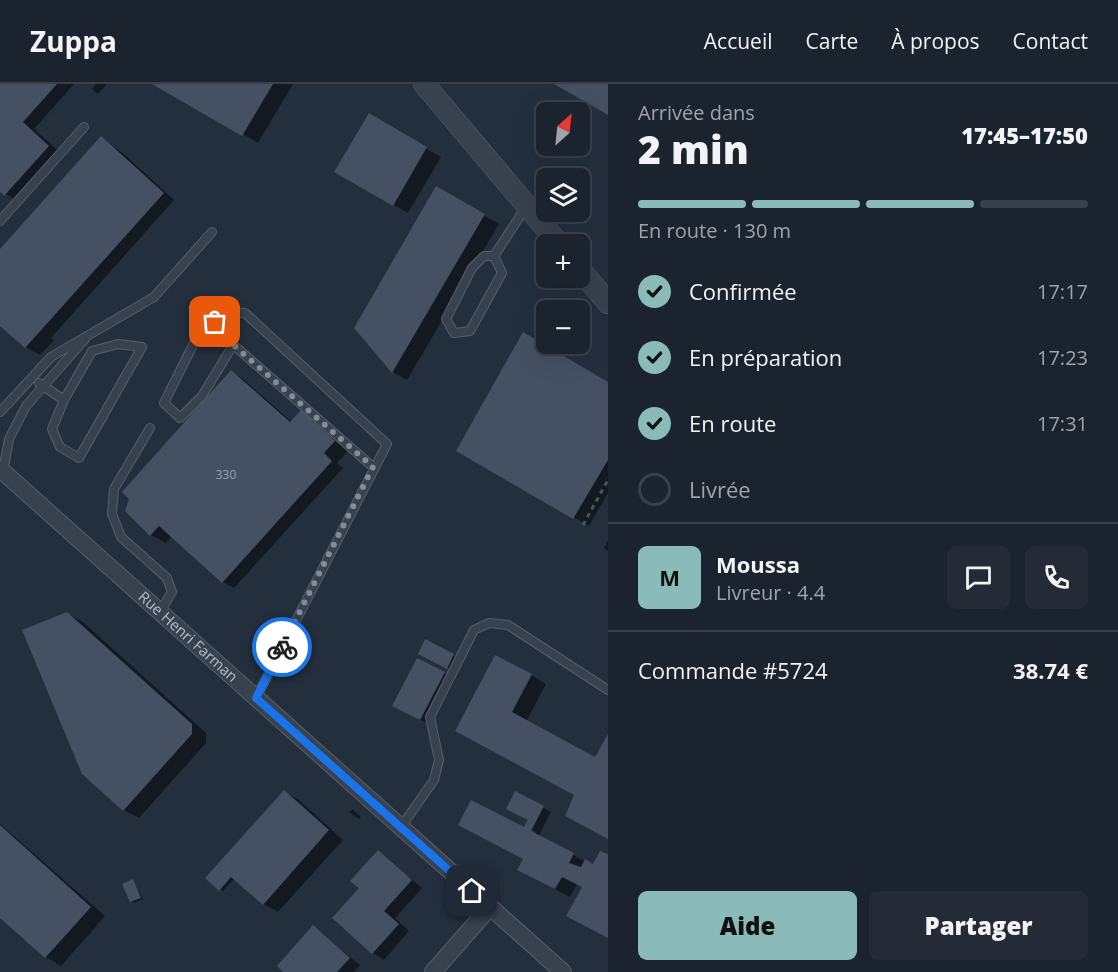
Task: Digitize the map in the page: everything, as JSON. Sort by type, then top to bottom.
[{"type":"street","points":[[424,84],[550,234]]},
{"type":"street","points":[[590,281],[608,303]]},
{"type":"street","name":"Rue Henri Farman","points":[[2,471],[563,972]]},
{"type":"street","points":[[433,972],[490,907]]},
{"type":"lane","points":[[0,221],[84,128]]},
{"type":"lane","points":[[494,256],[526,206]]},
{"type":"lane","points":[[0,412],[51,357],[154,297],[212,232]]},
{"type":"lane","points":[[484,256],[494,256],[502,273],[470,331],[454,333],[446,319],[472,268],[484,256]]},
{"type":"lane","points":[[233,345],[202,396],[180,418],[164,403],[199,333],[215,322],[221,310],[245,314],[387,444],[373,467],[256,698]]},
{"type":"lane","points":[[215,322],[222,335],[373,467]]},
{"type":"lane","points":[[2,471],[9,439],[26,406],[91,332]]},
{"type":"lane","points":[[117,344],[142,347],[79,458],[60,447],[52,429],[64,399],[92,351],[117,344]]},
{"type":"lane","points":[[31,378],[64,399]]},
{"type":"lane","points":[[150,428],[114,489],[112,514],[121,537],[167,578],[172,592],[160,612]]},
{"type":"lane","points":[[401,827],[434,780],[438,760],[430,717],[474,630],[489,623],[508,626],[608,690]]},
{"type":"path","points":[[583,525],[608,480]]},
{"type":"building","points":[[0,84],[57,84],[23,122],[49,146],[4,196],[0,192]]},
{"type":"building","points":[[152,84],[273,84],[242,136]]},
{"type":"building","points":[[554,84],[608,84],[608,115],[590,105],[590,102],[585,102]]},
{"type":"building","points":[[369,113],[427,147],[393,206],[334,172]]},
{"type":"building","points":[[101,136],[164,193],[25,348],[0,326],[0,249]]},
{"type":"building","points":[[436,186],[485,214],[392,373],[354,328]]},
{"type":"building","points":[[523,332],[536,340],[536,354],[560,354],[608,382],[608,460],[573,519],[456,451]]},
{"type":"building","points":[[231,370],[290,422],[301,410],[335,441],[324,453],[332,461],[222,583],[159,526],[150,536],[125,511],[129,499],[122,492]]},
{"type":"building","points":[[67,612],[192,724],[192,734],[123,811],[82,774],[22,630]]},
{"type":"building","points":[[425,639],[454,654],[447,669],[418,654]]},
{"type":"building","points":[[495,655],[532,674],[512,712],[595,757],[608,734],[608,839],[565,816],[574,795],[455,731]]},
{"type":"building","points":[[417,658],[445,672],[420,720],[392,706]]},
{"type":"building","points":[[284,790],[329,830],[263,905],[231,877],[219,891],[205,878]]},
{"type":"building","points":[[515,791],[544,806],[531,831],[574,853],[569,863],[581,867],[585,859],[593,864],[600,851],[608,854],[608,938],[566,916],[582,887],[562,877],[555,889],[517,870],[523,859],[458,825],[471,800],[524,827],[528,820],[506,809]]},
{"type":"building","points":[[0,825],[91,907],[45,958],[0,918]]},
{"type":"building","points":[[378,850],[412,880],[384,911],[399,924],[372,954],[332,918],[359,888],[350,881]]},
{"type":"building","points":[[133,879],[141,898],[130,902],[122,884]]},
{"type":"building","points":[[313,925],[350,958],[337,972],[283,972],[277,966]]},
{"type":"way so far","points":[[215,322],[222,335],[373,467],[282,647]]},
{"type":"route","points":[[282,647],[256,698],[472,891]]}]
